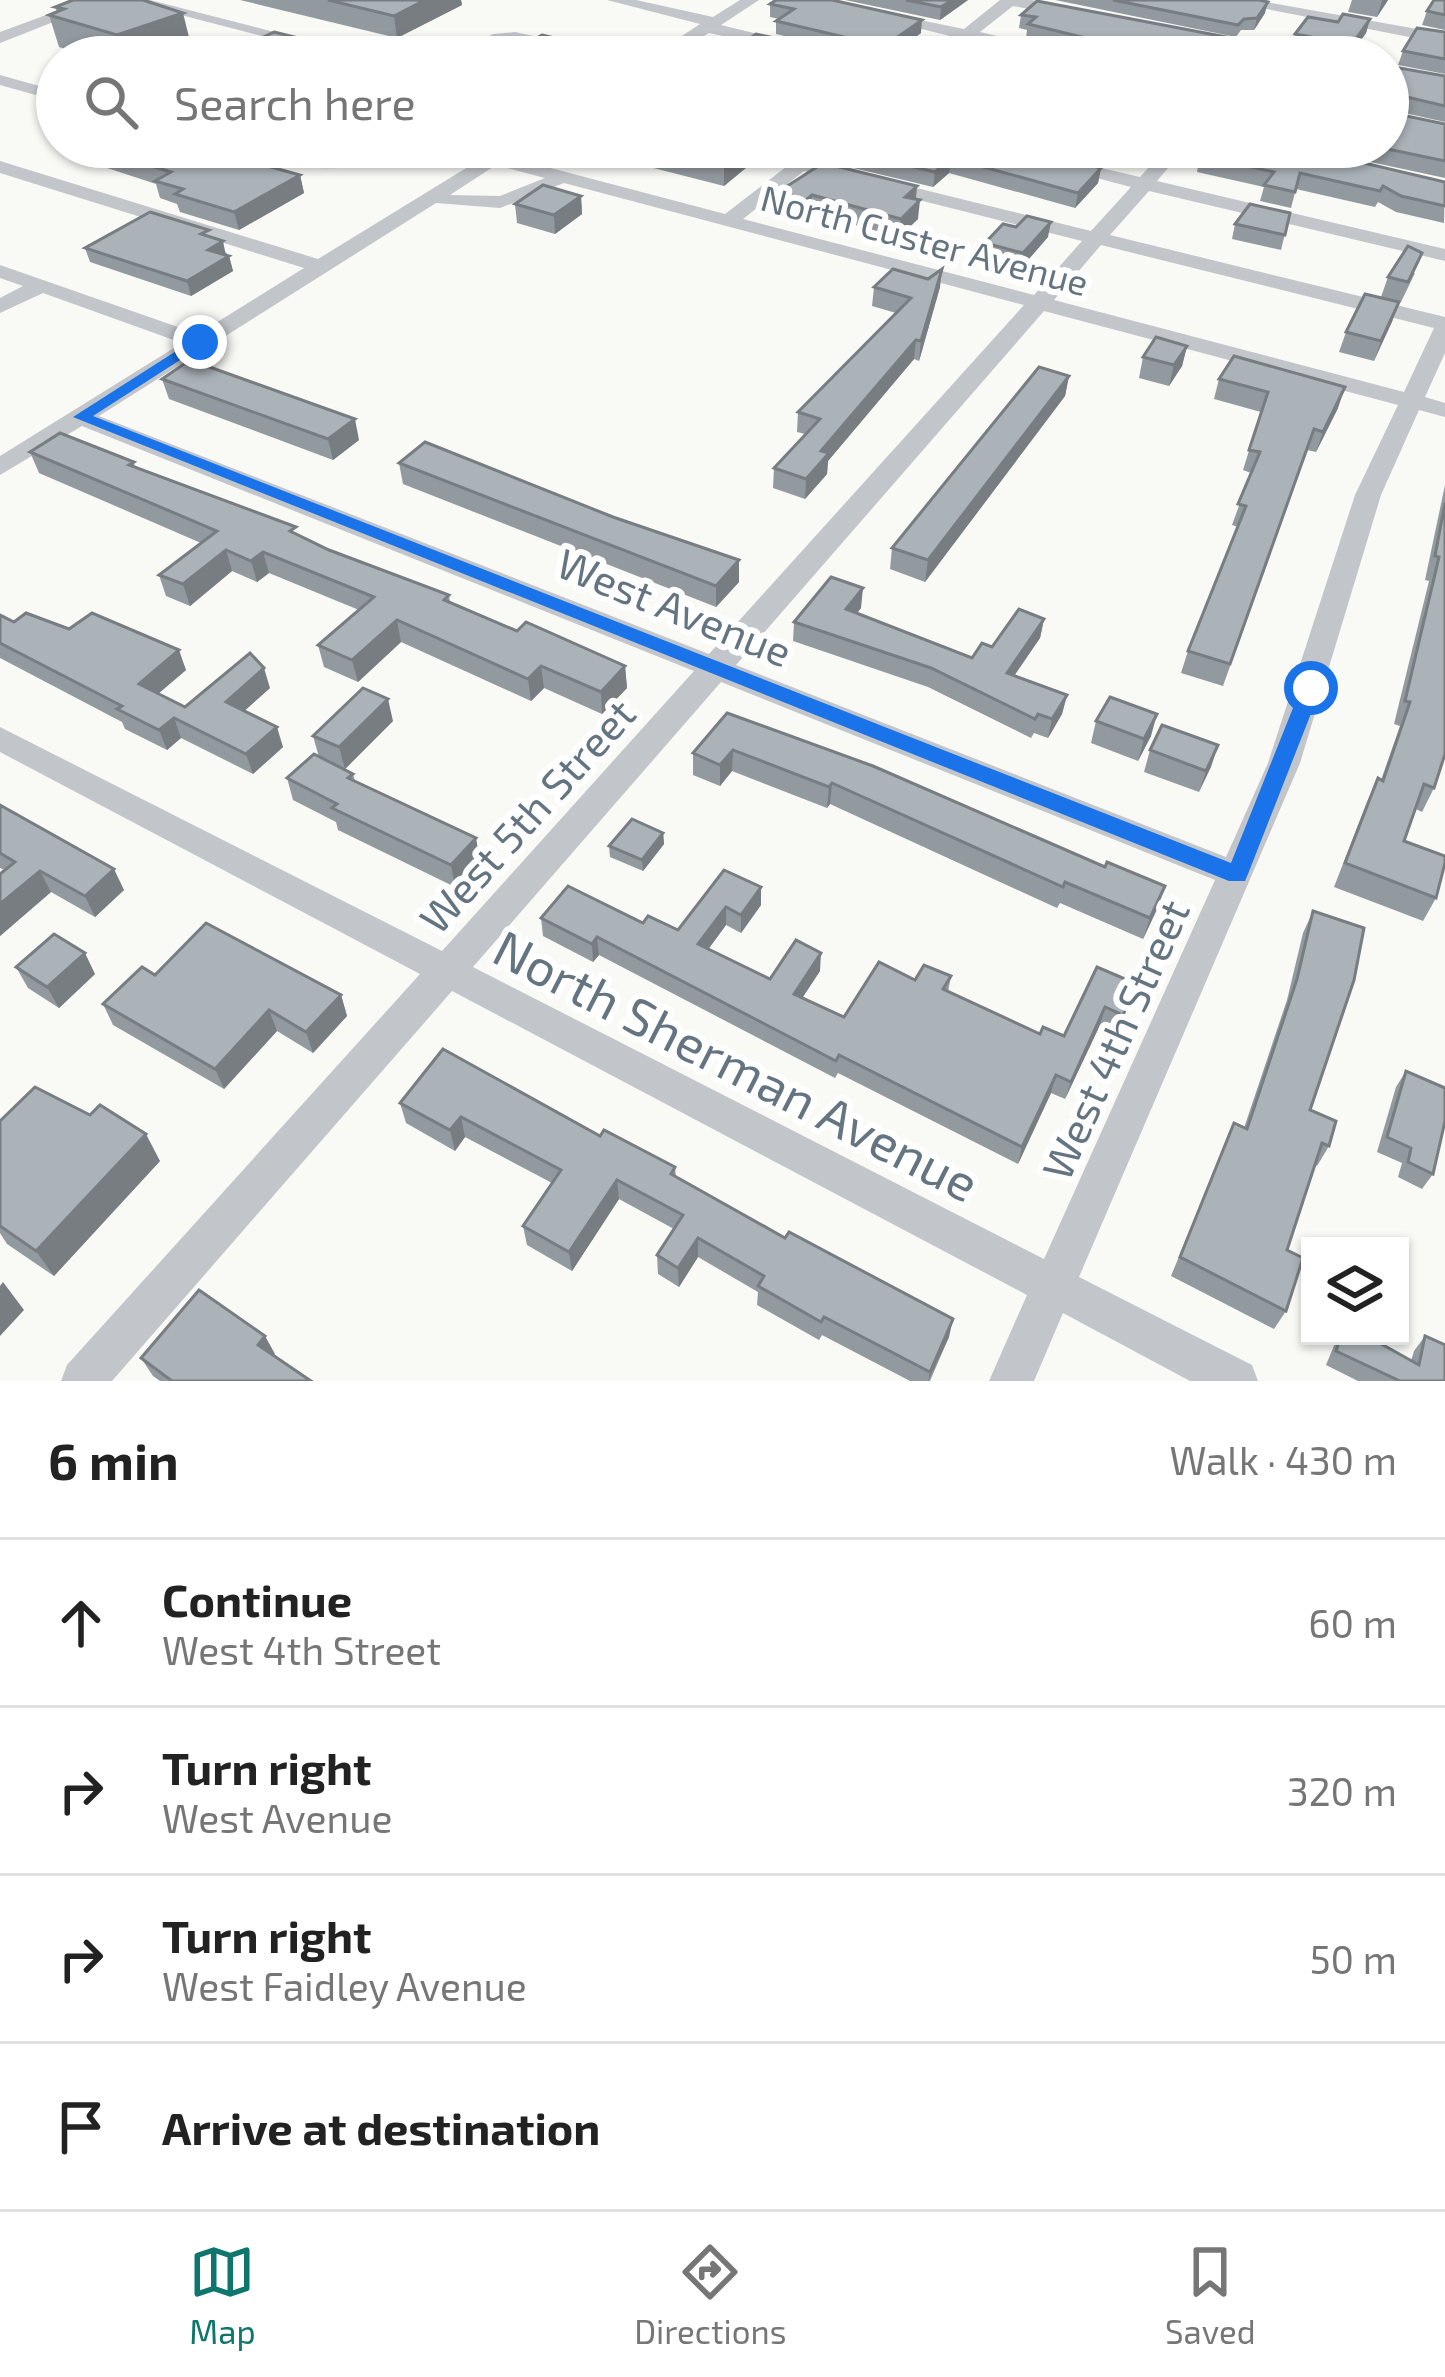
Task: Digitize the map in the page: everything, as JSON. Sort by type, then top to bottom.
[{"type":"street","points":[[0,38],[101,0]]},
{"type":"street","points":[[131,0],[278,36]]},
{"type":"street","points":[[614,0],[759,36]]},
{"type":"street","points":[[692,36],[751,0]]},
{"type":"street","points":[[964,36],[1010,0],[1103,18]]},
{"type":"street","points":[[1229,0],[1281,30]]},
{"type":"street","points":[[863,13],[977,36]]},
{"type":"street","points":[[1172,32],[1281,30],[1390,36]]},
{"type":"street","points":[[1409,37],[1445,39]]},
{"type":"street","points":[[0,80],[36,90]]},
{"type":"street","points":[[0,98],[26,87]]},
{"type":"street","points":[[0,167],[321,267]]},
{"type":"street","points":[[0,467],[480,168]]},
{"type":"street","name":"North Custer Avenue","points":[[540,168],[1445,410]]},
{"type":"street","points":[[728,220],[796,168]]},
{"type":"street","points":[[812,168],[1445,326]]},
{"type":"street","points":[[1076,168],[1445,255]]},
{"type":"street","name":"West 5th Street","points":[[83,1381],[1158,168]]},
{"type":"street","points":[[433,197],[474,208],[537,190],[562,177]]},
{"type":"street","points":[[0,271],[200,342]]},
{"type":"street","points":[[0,306],[41,286]]},
{"type":"street","name":"West 4th Street","points":[[1011,1381],[1237,874],[1311,688],[1368,495],[1445,326]]},
{"type":"street","name":"West Avenue","points":[[81,417],[1237,874]]},
{"type":"street","name":"North Sherman Avenue","points":[[0,738],[1236,1381]]},
{"type":"building","points":[[73,0],[143,0],[183,13],[117,35],[49,15],[64,9],[55,7]]},
{"type":"building","points":[[328,0],[425,0],[394,16]]},
{"type":"building","points":[[776,0],[832,0],[922,20],[899,36],[840,36],[776,21],[794,9],[770,4]]},
{"type":"building","points":[[906,0],[952,0],[941,7]]},
{"type":"building","points":[[1113,0],[1268,2],[1257,18],[1238,25]]},
{"type":"building","points":[[1434,0],[1445,0],[1445,15],[1427,11]]},
{"type":"building","points":[[1037,1],[1221,36],[1078,36],[1028,24],[1036,17],[1021,15]]},
{"type":"building","points":[[1343,14],[1370,19],[1358,36],[1295,34],[1308,17],[1338,22]]},
{"type":"building","points":[[1417,28],[1445,32],[1445,59],[1409,52]]},
{"type":"building","points":[[1409,70],[1445,76],[1445,106],[1409,98]]},
{"type":"building","points":[[1409,117],[1445,124],[1445,161],[1409,153]]},
{"type":"building","points":[[158,168],[274,168],[300,175],[234,212],[175,194],[183,189],[155,181],[171,172]]},
{"type":"building","points":[[815,168],[843,168],[917,186],[905,197],[920,200],[901,219],[812,195],[806,200],[778,192]]},
{"type":"building","points":[[987,168],[1101,168],[1078,193]]},
{"type":"building","points":[[1256,168],[1385,168],[1445,182],[1445,206],[1401,196],[1383,186],[1380,191],[1300,173],[1295,192],[1264,185],[1274,172]]},
{"type":"building","points":[[543,185],[581,196],[554,215],[515,204]]},
{"type":"building","points":[[1250,204],[1290,213],[1285,235],[1235,224]]},
{"type":"building","points":[[150,212],[209,230],[201,234],[223,241],[208,250],[229,256],[187,281],[85,248]]},
{"type":"building","points":[[1027,216],[1051,222],[1023,253],[985,243],[1003,224],[1016,227]]},
{"type":"building","points":[[1408,246],[1422,253],[1408,282],[1388,277]]},
{"type":"building","points":[[893,269],[928,279],[942,269],[921,341],[916,340],[821,451],[829,453],[806,479],[774,468],[820,419],[798,412],[911,298],[874,287]]},
{"type":"building","points":[[1365,294],[1399,302],[1381,341],[1346,332]]},
{"type":"building","points":[[1156,337],[1187,346],[1174,365],[1143,357]]},
{"type":"building","points":[[1234,356],[1345,387],[1323,432],[1314,429],[1230,664],[1188,651],[1246,506],[1238,504],[1260,452],[1249,450],[1268,392],[1219,379]]},
{"type":"building","points":[[190,360],[355,419],[328,439],[162,379]]},
{"type":"building","points":[[1039,367],[1069,376],[928,560],[892,548]]},
{"type":"building","points":[[60,433],[134,462],[129,465],[296,527],[290,531],[449,595],[444,600],[517,631],[526,622],[625,666],[601,692],[541,666],[528,679],[397,620],[352,660],[318,645],[374,597],[263,552],[251,561],[226,550],[183,584],[159,575],[217,531],[30,452]]},
{"type":"building","points":[[425,442],[613,517],[739,560],[716,586],[399,463]]},
{"type":"building","points":[[1445,503],[1445,754],[1434,788],[1424,784],[1404,841],[1445,856],[1436,898],[1345,863],[1378,778],[1383,781],[1410,702],[1405,701],[1439,557],[1435,556]]},
{"type":"building","points":[[831,577],[863,588],[846,609],[972,658],[982,643],[992,647],[1019,609],[1044,619],[1007,673],[1067,695],[1052,719],[1038,714],[1035,719],[931,668],[794,622]]},
{"type":"building","points":[[26,613],[69,629],[92,613],[179,650],[139,684],[185,707],[250,653],[264,668],[226,702],[277,727],[246,754],[174,718],[159,730],[0,643],[0,615],[14,622]]},
{"type":"building","points":[[363,688],[388,699],[339,747],[313,736]]},
{"type":"building","points":[[1110,697],[1157,714],[1144,739],[1096,721]]},
{"type":"building","points":[[727,713],[873,766],[1105,867],[1107,862],[1165,886],[1150,918],[1065,882],[1063,887],[832,783],[829,787],[733,750],[720,765],[693,753]]},
{"type":"building","points":[[1162,725],[1218,745],[1206,771],[1150,750]]},
{"type":"building","points":[[314,754],[353,774],[348,778],[476,838],[451,865],[332,808],[337,804],[287,778]]},
{"type":"building","points":[[0,805],[114,869],[85,896],[40,871],[0,904],[0,874],[15,862],[0,853]]},
{"type":"building","points":[[632,819],[663,833],[642,860],[609,846]]},
{"type":"building","points":[[724,870],[761,887],[741,915],[726,907],[698,944],[770,979],[796,940],[821,953],[794,994],[844,1017],[879,962],[915,980],[924,965],[951,976],[943,989],[1040,1034],[1043,1027],[1064,1036],[1097,967],[1137,984],[1123,1015],[1105,1007],[1071,1082],[1056,1075],[1022,1147],[839,1055],[836,1061],[597,937],[592,944],[541,918],[568,886],[643,923],[648,916],[678,930]]},
{"type":"building","points":[[1313,911],[1364,928],[1354,980],[1310,1110],[1336,1121],[1329,1146],[1322,1143],[1287,1250],[1301,1257],[1301,1264],[1286,1311],[1180,1257],[1234,1123],[1247,1129],[1297,979]]},
{"type":"building","points":[[206,923],[341,995],[306,1032],[269,1010],[215,1069],[103,1004],[142,967],[155,975]]},
{"type":"building","points":[[54,934],[85,953],[47,987],[16,967]]},
{"type":"building","points":[[443,1049],[600,1136],[604,1130],[675,1167],[671,1174],[785,1238],[789,1232],[953,1319],[930,1372],[824,1317],[821,1322],[758,1286],[764,1276],[698,1238],[678,1268],[657,1255],[683,1215],[617,1180],[569,1252],[523,1226],[561,1170],[461,1117],[450,1130],[400,1103]]},
{"type":"building","points":[[1406,1071],[1445,1088],[1445,1121],[1433,1174],[1408,1162],[1411,1148],[1387,1137]]},
{"type":"building","points":[[35,1087],[90,1115],[100,1105],[146,1134],[36,1251],[0,1226],[0,1121]]},
{"type":"building","points":[[199,1290],[265,1336],[258,1345],[311,1381],[172,1381],[141,1358]]},
{"type":"building","points":[[1425,1336],[1445,1345],[1445,1381],[1400,1381],[1336,1351],[1338,1345],[1383,1345],[1419,1365]]},
{"type":"route","points":[[200,342],[81,417],[1237,874],[1311,688]]}]
